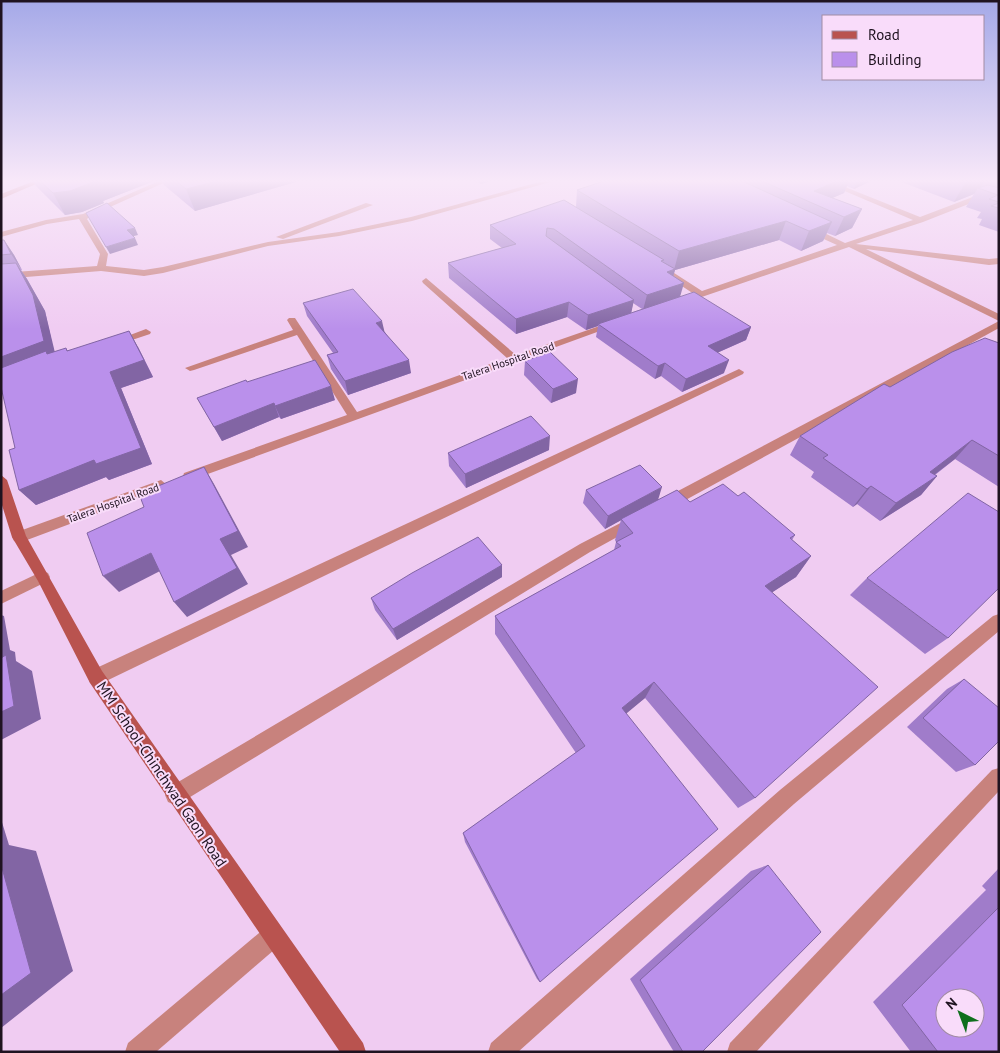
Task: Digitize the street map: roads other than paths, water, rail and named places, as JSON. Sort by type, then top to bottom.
[{"type":"main road","name":"MM School-Chinchwad Gaon Road","points":[[1,480],[19,538],[43,577],[96,677],[175,795],[354,1052]]},
{"type":"street","points":[[1,235],[18,230]]},
{"type":"street","points":[[89,230],[104,254],[101,268]]},
{"type":"street","points":[[258,246],[301,230]]},
{"type":"street","points":[[1,276],[101,268],[144,273],[258,246],[358,230]]},
{"type":"street","points":[[811,230],[847,245],[999,318]]},
{"type":"street","points":[[670,305],[890,230]]},
{"type":"street","points":[[847,245],[989,262],[999,261]]},
{"type":"street","points":[[661,269],[701,294]]},
{"type":"street","points":[[426,281],[514,359]]},
{"type":"street","points":[[292,320],[353,415]]},
{"type":"street","name":"Talera Hospital Road","points":[[19,538],[353,415],[623,321]]},
{"type":"street","points":[[175,795],[585,548],[999,324]]},
{"type":"street","points":[[190,368],[299,331]]},
{"type":"street","points":[[99,348],[146,332]]},
{"type":"street","points":[[96,677],[739,372]]},
{"type":"street","points":[[1,598],[43,577]]},
{"type":"street","points":[[500,1052],[787,797],[999,621]]},
{"type":"street","points":[[739,1052],[999,777]]},
{"type":"street","points":[[137,1052],[273,936]]}]
